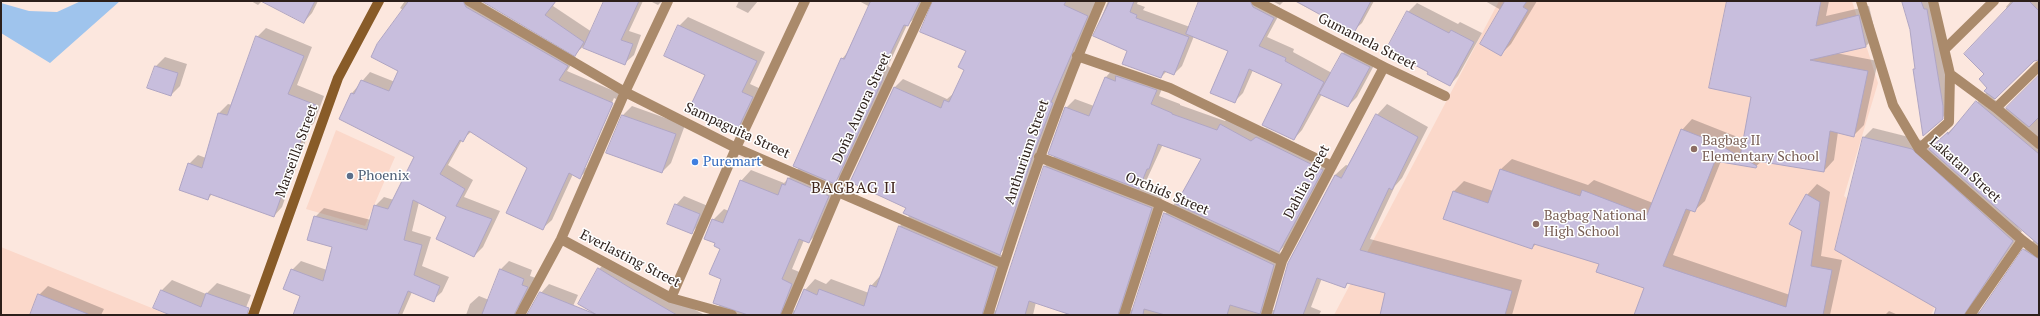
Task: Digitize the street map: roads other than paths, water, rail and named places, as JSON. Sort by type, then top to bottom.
[{"type":"main road","name":"Marseilla Street","points":[[253,315],[338,78],[379,1]]},
{"type":"street","name":"Sampaguita Street","points":[[468,1],[625,92],[736,148],[1004,264]]},
{"type":"street","points":[[520,315],[561,239],[625,92],[668,1]]},
{"type":"street","points":[[671,298],[736,148],[805,1]]},
{"type":"street","name":"Doña Aurora Street","points":[[786,315],[838,192],[927,1]]},
{"type":"street","name":"Anthurium Street","points":[[988,315],[1039,157],[1077,56],[1101,1]]},
{"type":"street","name":"Gumamela Street","points":[[1256,1],[1384,67],[1445,96]]},
{"type":"street","name":"Lakatan Street","points":[[1861,1],[1893,105],[1919,149],[2022,240],[2039,253]]},
{"type":"street","points":[[1919,149],[1949,122],[1950,74],[1933,1]]},
{"type":"street","points":[[1945,49],[1994,1]]},
{"type":"street","points":[[1077,56],[1170,88],[1332,166]]},
{"type":"street","points":[[1996,108],[2039,66]]},
{"type":"street","name":"Dahlia Street","points":[[1266,315],[1282,261],[1384,67]]},
{"type":"street","points":[[1950,74],[1996,108],[2039,144]]},
{"type":"street","name":"Orchids Street","points":[[1039,157],[1160,204],[1282,261]]},
{"type":"street","points":[[1124,315],[1160,204]]},
{"type":"street","name":"Everlasting Street","points":[[561,239],[671,298],[732,315]]},
{"type":"street","points":[[1970,315],[2022,240]]},
{"type":"water","points":[[81,1],[120,1],[50,63],[1,33],[1,3],[29,11],[57,12]]},
{"type":"place","name":"Bagbag II Elementary School","points":[[1694,149]]},
{"type":"place","name":"Puremart","points":[[695,162]]},
{"type":"place","name":"Phoenix","points":[[350,176]]},
{"type":"place","name":"Bagbag National High School","points":[[1536,224]]},
{"type":"district","name":"BAGBAG II","points":[[854,188]]}]
